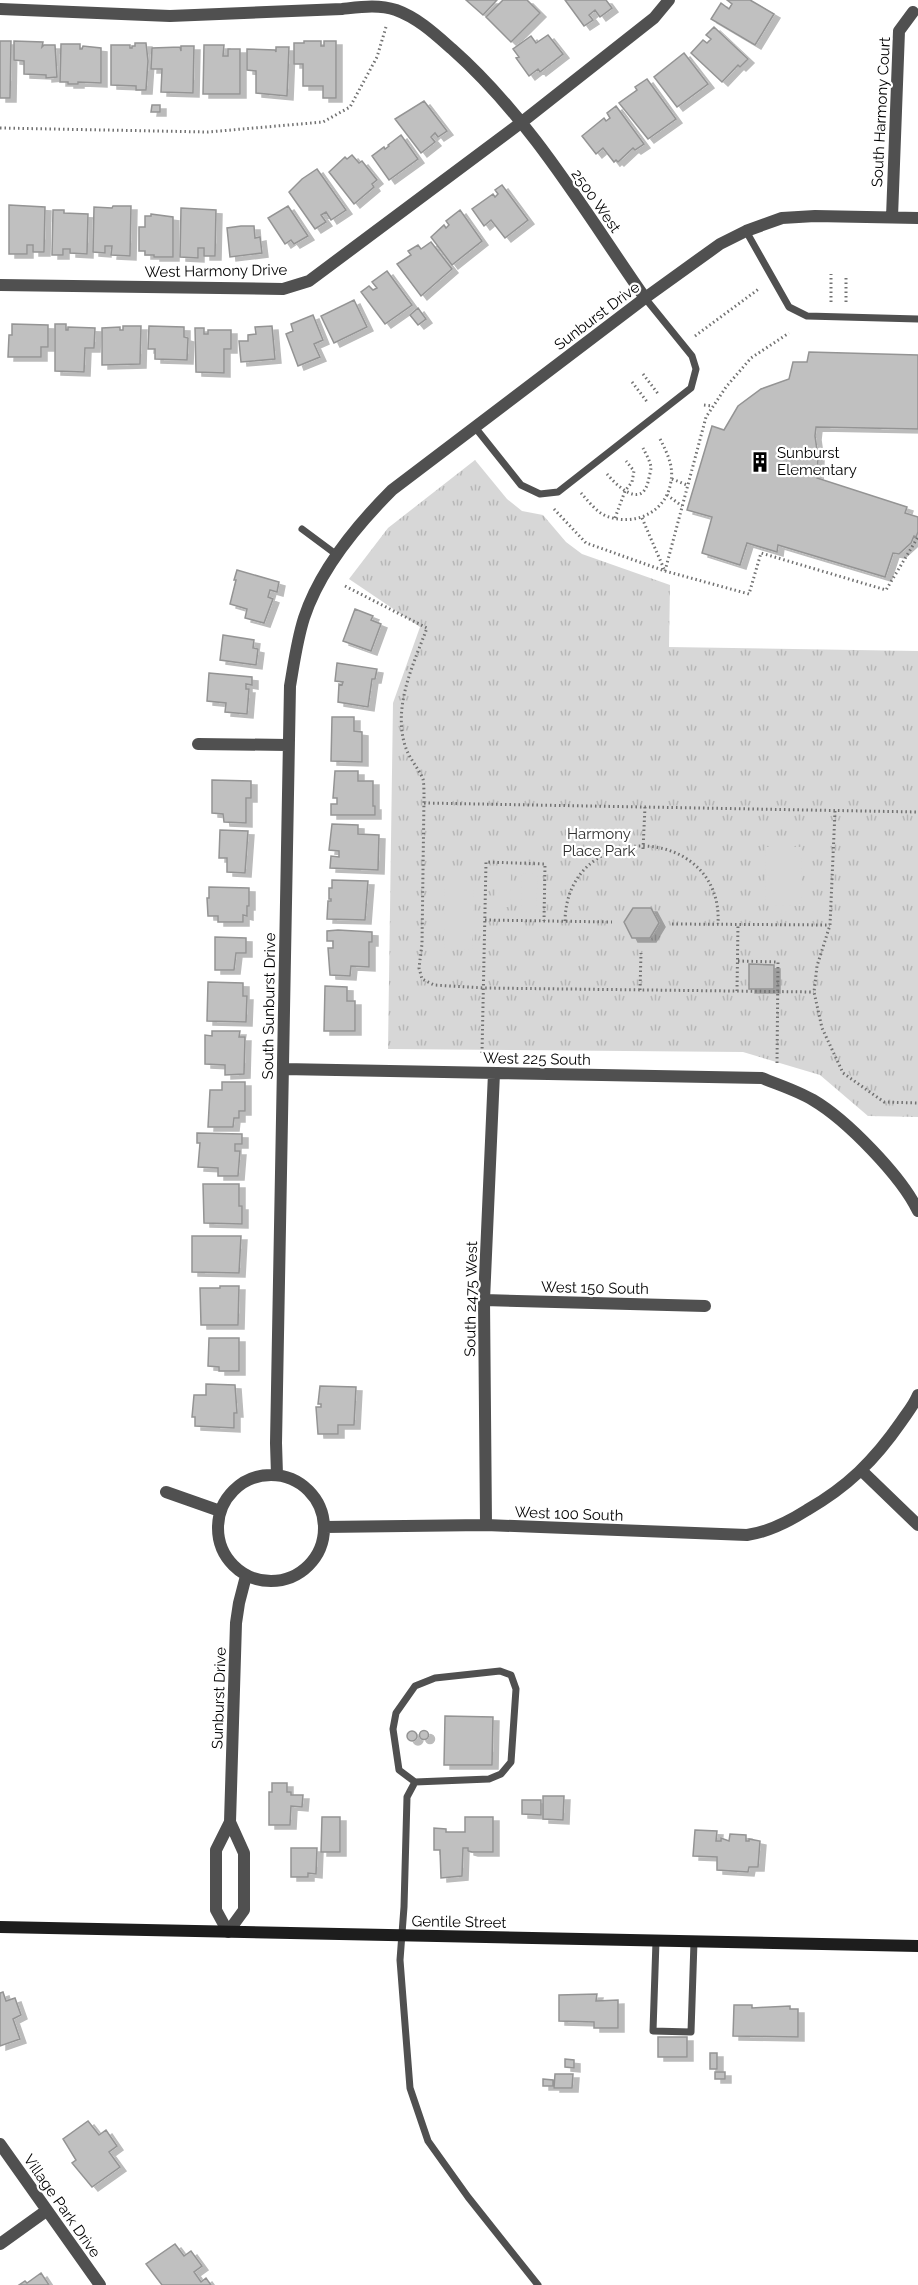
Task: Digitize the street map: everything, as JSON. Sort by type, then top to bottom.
[{"type":"main road","name":"Gentile Street","points":[[0,1927],[918,1946]]},
{"type":"street","name":"West Harmony Drive","points":[[0,285],[283,289],[309,281],[522,122],[654,18],[669,0]]},
{"type":"street","name":"2500 West","points":[[0,9],[170,16],[229,15],[367,6],[395,10],[426,26],[475,70],[522,122],[645,298]]},
{"type":"street","name":"South Harmony Court","points":[[892,217],[899,31],[913,12]]},
{"type":"street","name":"Sunburst Drive","points":[[339,551],[370,512],[392,490],[474,426],[720,244],[746,231],[782,218],[814,216],[918,218]]},
{"type":"street","name":"South Sunburst Drive","points":[[277,1475],[290,686],[305,617],[322,578],[339,551]]},
{"type":"street","points":[[198,744],[288,745]]},
{"type":"street","name":"West 225 South","points":[[283,1069],[762,1078],[812,1100],[834,1114],[855,1133],[912,1198],[918,1211]]},
{"type":"street","name":"South 2475 West","points":[[486,1525],[484,1300],[495,1073]]},
{"type":"street","name":"West 150 South","points":[[484,1300],[705,1306]]},
{"type":"street","name":"West 100 South","points":[[324,1527],[486,1525],[747,1536],[763,1533],[830,1497],[862,1471],[889,1441],[918,1395]]},
{"type":"street","points":[[862,1471],[918,1525]]},
{"type":"street","points":[[277,1475],[292,1479],[305,1487],[315,1498],[322,1512],[324,1527],[321,1545],[313,1561],[300,1573],[282,1580],[264,1581],[246,1576],[234,1567],[224,1555],[217,1526],[220,1511],[228,1495],[242,1483],[259,1476],[277,1475]]},
{"type":"street","points":[[166,1492],[220,1511]]},
{"type":"street","name":"Sunburst Drive","points":[[230,1822],[244,1852],[244,1907],[228,1932],[216,1910],[216,1850],[230,1822],[236,1623],[246,1576]]},
{"type":"street","name":"Village Park Drive","points":[[0,2144],[100,2285]]},
{"type":"street","points":[[0,2244],[46,2211]]},
{"type":"lane","points":[[746,231],[789,307],[807,316],[918,319]]},
{"type":"lane","points":[[474,426],[521,485],[540,494],[558,492],[691,388],[696,369],[692,356],[645,298]]},
{"type":"lane","points":[[302,529],[339,551]]},
{"type":"lane","points":[[500,1671],[511,1675],[516,1689],[511,1762],[501,1774],[489,1779],[415,1782],[399,1770],[393,1729],[396,1713],[415,1686],[435,1678],[500,1671]]},
{"type":"lane","points":[[415,1782],[406,1797],[400,1960],[410,2088],[428,2141],[468,2197],[538,2285]]},
{"type":"lane","points":[[656,1941],[653,2031],[691,2032],[694,1942]]},
{"type":"path","points":[[0,128],[208,132],[323,122],[350,107],[377,57],[386,27]]},
{"type":"path","points":[[831,274],[831,302]]},
{"type":"path","points":[[846,275],[846,302]]},
{"type":"path","points":[[695,336],[760,288]]},
{"type":"path","points":[[665,571],[706,417],[726,387],[751,358],[789,333]]},
{"type":"path","points":[[643,374],[659,395]]},
{"type":"path","points":[[632,382],[648,403]]},
{"type":"path","points":[[704,405],[713,406]]},
{"type":"path","points":[[581,493],[594,508],[607,517],[626,520],[642,518],[657,510],[667,495],[672,480],[670,460],[659,437]]},
{"type":"path","points":[[608,474],[628,494],[639,494],[647,487],[651,469],[643,448]]},
{"type":"path","points":[[615,518],[625,491],[632,482],[634,471],[626,461]]},
{"type":"path","points":[[672,480],[688,485]]},
{"type":"path","points":[[667,495],[682,506]]},
{"type":"path","points":[[554,509],[586,543],[665,571],[749,594],[761,553],[886,590],[918,537]]},
{"type":"path","points":[[642,518],[665,571]]},
{"type":"path","points":[[345,585],[427,628],[407,680],[402,708],[403,738],[409,757],[423,779],[422,944],[419,968],[422,979],[434,985],[484,988],[814,992]]},
{"type":"path","points":[[424,803],[918,812]]},
{"type":"path","points":[[643,847],[645,807]]},
{"type":"path","points":[[835,811],[830,925],[817,966],[814,992],[822,1028],[843,1073],[884,1102],[918,1103]]},
{"type":"path","points":[[566,921],[566,908],[572,888],[581,873],[604,854],[629,846],[658,846],[684,857],[701,871],[714,893],[718,924]]},
{"type":"path","points":[[482,1053],[486,862],[545,864],[544,921]]},
{"type":"path","points":[[485,920],[612,922]]},
{"type":"path","points":[[672,924],[830,925]]},
{"type":"path","points":[[737,991],[738,924]]},
{"type":"path","points":[[640,990],[641,953]]},
{"type":"path","points":[[738,962],[778,962],[777,1064]]},
{"type":"green space","name":"Harmony Place Park","points":[[475,460],[507,499],[522,511],[543,515],[566,542],[582,554],[670,585],[669,647],[918,651],[918,1117],[868,1116],[820,1075],[743,1052],[388,1049],[393,703],[420,627],[349,579],[388,528]]},
{"type":"green space","points":[[766,847],[802,847],[801,906],[765,905]]},
{"type":"green space","points":[[495,873],[511,873],[510,907],[495,907]]},
{"type":"green space","points":[[522,873],[538,874],[536,908],[521,908]]},
{"type":"green space","points":[[445,888],[474,889],[472,950],[444,949]]},
{"type":"building","points":[[466,0],[497,0],[483,15]]},
{"type":"building","points":[[503,0],[527,0],[540,13],[511,42],[486,17]]},
{"type":"building","points":[[565,0],[606,0],[612,8],[600,17],[595,10],[589,15],[593,20],[584,26]]},
{"type":"building","points":[[727,0],[750,0],[774,14],[755,45],[711,19],[721,3],[729,9],[732,4]]},
{"type":"building","points":[[714,27],[748,59],[740,67],[738,65],[722,82],[691,53],[703,40],[707,43],[711,39],[706,35]]},
{"type":"building","points":[[548,35],[563,54],[540,72],[538,69],[529,76],[516,58],[519,57],[513,49],[531,36],[536,43]]},
{"type":"building","points":[[0,41],[11,41],[10,98],[0,98]]},
{"type":"building","points":[[14,41],[43,42],[42,47],[55,45],[57,77],[46,78],[46,75],[24,74],[24,61],[14,60]]},
{"type":"building","points":[[304,41],[321,41],[321,46],[324,46],[324,41],[336,41],[336,98],[323,98],[323,86],[303,86],[303,64],[294,64],[294,43],[304,43]]},
{"type":"building","points":[[135,43],[146,43],[148,61],[146,90],[136,90],[136,86],[111,85],[111,45],[130,45],[132,48]]},
{"type":"building","points":[[61,44],[80,44],[80,49],[83,46],[101,48],[101,83],[68,84],[68,82],[60,82]]},
{"type":"building","points":[[204,45],[224,45],[223,56],[228,56],[228,49],[240,49],[240,94],[203,94]]},
{"type":"building","points":[[181,46],[194,46],[193,93],[161,92],[162,69],[151,69],[152,48],[180,47],[181,51]]},
{"type":"building","points":[[276,47],[289,47],[287,96],[256,93],[256,71],[247,70],[247,49],[275,50],[276,52]]},
{"type":"building","points":[[684,53],[708,84],[677,107],[654,77]]},
{"type":"building","points":[[647,79],[676,119],[648,139],[619,103],[637,90],[635,87]]},
{"type":"building","points":[[424,101],[447,131],[438,137],[435,133],[431,137],[435,142],[421,153],[395,119]]},
{"type":"building","points":[[152,105],[160,105],[160,112],[151,112]]},
{"type":"building","points":[[616,106],[644,144],[635,150],[633,148],[618,162],[616,160],[614,162],[603,148],[596,154],[582,136],[604,118],[606,121],[610,118],[607,113]]},
{"type":"building","points":[[401,135],[418,159],[389,180],[372,156],[384,147],[385,149]]},
{"type":"building","points":[[352,155],[359,163],[362,161],[377,180],[372,184],[374,187],[354,204],[329,172],[345,157],[347,159]]},
{"type":"building","points":[[317,169],[346,210],[331,220],[326,212],[321,215],[326,222],[315,229],[289,192]]},
{"type":"building","points":[[502,185],[528,220],[505,238],[491,220],[484,226],[472,209],[493,194],[495,197],[498,194],[495,190]]},
{"type":"building","points":[[9,205],[45,207],[44,252],[33,252],[33,245],[27,245],[27,254],[9,254]]},
{"type":"building","points":[[113,206],[131,206],[130,256],[111,255],[112,246],[105,246],[105,253],[93,252],[94,207],[112,208]]},
{"type":"building","points":[[288,206],[308,236],[294,244],[291,240],[285,244],[268,218]]},
{"type":"building","points":[[181,208],[216,210],[215,256],[204,256],[204,248],[198,248],[198,258],[180,257]]},
{"type":"building","points":[[53,210],[88,214],[87,254],[70,253],[70,249],[63,249],[63,255],[52,255]]},
{"type":"building","points":[[460,210],[482,241],[452,265],[431,237],[444,225],[446,228],[449,225],[446,221]]},
{"type":"building","points":[[151,214],[173,217],[173,257],[154,257],[154,255],[145,255],[145,251],[139,251],[139,227],[145,227],[145,216],[151,216]]},
{"type":"building","points":[[254,226],[255,238],[260,237],[262,253],[230,257],[227,228]]},
{"type":"building","points":[[431,242],[452,269],[421,296],[397,264],[411,255],[408,251],[418,245],[421,249]]},
{"type":"building","points":[[387,271],[412,305],[385,324],[361,292],[369,286],[373,290],[377,288],[372,282]]},
{"type":"building","points":[[354,300],[367,327],[334,343],[321,316]]},
{"type":"building","points":[[418,308],[426,319],[418,325],[410,315]]},
{"type":"building","points":[[313,315],[323,340],[314,344],[320,357],[298,366],[286,334],[293,331],[291,324]]},
{"type":"building","points":[[12,324],[48,325],[48,347],[41,347],[41,357],[8,357]]},
{"type":"building","points":[[55,324],[66,324],[66,330],[68,327],[95,328],[94,348],[85,348],[84,372],[55,371]]},
{"type":"building","points":[[123,326],[141,326],[140,364],[102,365],[102,328],[120,327],[120,330],[123,330]]},
{"type":"building","points":[[149,326],[184,327],[184,337],[188,338],[187,360],[155,359],[155,349],[148,349]]},
{"type":"building","points":[[272,326],[275,359],[241,362],[239,341],[248,341],[248,335],[256,334],[255,327]]},
{"type":"building","points":[[195,328],[204,328],[204,334],[208,334],[208,330],[231,330],[231,349],[224,349],[224,373],[196,372]]},
{"type":"building","name":"Sunburst Elementary","points":[[809,352],[918,355],[918,429],[816,427],[817,478],[907,507],[905,513],[918,517],[916,537],[914,536],[911,543],[899,554],[893,553],[885,577],[778,545],[777,552],[747,543],[740,565],[702,553],[712,517],[687,510],[712,426],[724,430],[738,406],[761,389],[789,379],[793,362],[807,362]]},
{"type":"building","points":[[237,570],[279,582],[277,592],[270,590],[268,597],[273,599],[264,623],[245,618],[247,609],[230,604]]},
{"type":"building","points":[[355,609],[373,616],[371,620],[381,624],[371,651],[343,641]]},
{"type":"building","points":[[223,635],[254,640],[253,648],[258,649],[256,665],[220,660]]},
{"type":"building","points":[[337,663],[377,669],[375,679],[372,679],[368,707],[338,702],[339,684],[342,685],[343,682],[335,681]]},
{"type":"building","points":[[209,673],[252,677],[252,685],[246,684],[246,689],[249,689],[247,714],[225,712],[226,703],[207,701]]},
{"type":"building","points":[[332,717],[354,717],[354,731],[362,732],[362,762],[331,761]]},
{"type":"building","points":[[335,771],[358,771],[358,781],[373,781],[375,815],[331,815],[331,804],[337,804],[337,798],[333,798]]},
{"type":"building","points":[[212,780],[251,781],[251,798],[246,798],[246,823],[224,822],[223,814],[212,813]]},
{"type":"building","points":[[332,824],[358,825],[358,834],[379,835],[378,870],[330,868],[331,856],[339,857],[339,851],[329,850]]},
{"type":"building","points":[[220,830],[248,831],[245,873],[227,872],[227,858],[219,858]]},
{"type":"building","points":[[332,880],[368,881],[365,920],[327,919],[328,901],[331,901],[329,888],[332,888]]},
{"type":"building","points":[[209,887],[249,888],[249,906],[247,906],[247,916],[243,915],[243,922],[218,922],[218,916],[208,916]]},
{"type":"building","points":[[633,908],[651,908],[659,923],[650,938],[632,938],[624,922]]},
{"type":"building","points":[[327,931],[372,932],[372,942],[369,942],[369,967],[351,966],[350,976],[330,975],[328,948],[333,948],[333,941],[327,941]]},
{"type":"building","points":[[215,937],[246,938],[246,953],[236,953],[234,970],[215,970]]},
{"type":"building","points":[[749,964],[774,965],[774,989],[749,989]]},
{"type":"building","points":[[208,982],[243,983],[243,996],[247,996],[246,1022],[207,1021]]},
{"type":"building","points":[[325,986],[347,987],[347,1001],[355,1001],[355,1031],[324,1031]]},
{"type":"building","points":[[212,1031],[240,1031],[239,1037],[245,1037],[244,1074],[225,1075],[225,1065],[205,1064],[205,1035],[212,1036]]},
{"type":"building","points":[[222,1082],[245,1082],[245,1111],[239,1111],[239,1118],[234,1118],[233,1127],[208,1127],[210,1090],[222,1090]]},
{"type":"building","points":[[197,1133],[242,1134],[242,1144],[235,1144],[235,1151],[240,1151],[238,1176],[218,1176],[218,1168],[198,1167],[200,1143],[197,1143]]},
{"type":"building","points":[[203,1184],[239,1184],[242,1224],[204,1223]]},
{"type":"building","points":[[192,1236],[241,1236],[239,1273],[192,1272]]},
{"type":"building","points":[[220,1286],[239,1286],[238,1325],[201,1325],[200,1288],[220,1288]]},
{"type":"building","points":[[209,1338],[239,1338],[239,1371],[219,1371],[219,1367],[208,1366]]},
{"type":"building","points":[[206,1384],[235,1385],[237,1413],[234,1413],[234,1428],[195,1426],[195,1417],[192,1417],[194,1395],[206,1395]]},
{"type":"building","points":[[320,1386],[356,1387],[354,1425],[338,1425],[338,1434],[318,1434],[316,1407],[321,1407],[321,1404],[318,1404]]},
{"type":"building","points":[[445,1716],[493,1717],[492,1765],[444,1765]]},
{"type":"building","points":[[424,1730],[429,1735],[424,1740],[419,1735]]},
{"type":"building","points":[[412,1731],[416,1732],[416,1740],[412,1741],[408,1740],[407,1736],[408,1732]]},
{"type":"building","points":[[272,1783],[287,1783],[287,1792],[291,1792],[291,1795],[303,1795],[302,1807],[291,1806],[290,1825],[269,1825],[269,1792],[272,1792]]},
{"type":"building","points":[[543,1796],[564,1796],[563,1820],[543,1819]]},
{"type":"building","points":[[522,1800],[541,1800],[541,1815],[522,1814]]},
{"type":"building","points":[[322,1817],[340,1817],[340,1852],[321,1852]]},
{"type":"building","points":[[465,1817],[493,1817],[493,1852],[472,1852],[468,1851],[468,1848],[463,1848],[462,1876],[441,1878],[440,1850],[434,1850],[434,1828],[446,1829],[446,1832],[465,1832]]},
{"type":"building","points":[[695,1830],[717,1831],[716,1841],[721,1841],[721,1838],[729,1841],[730,1834],[746,1835],[746,1841],[749,1839],[760,1841],[758,1867],[749,1867],[748,1872],[717,1870],[717,1857],[693,1856]]},
{"type":"building","points":[[291,1848],[317,1848],[316,1874],[308,1873],[308,1877],[291,1877]]},
{"type":"building","points":[[3,1992],[6,2001],[15,1998],[21,2015],[13,2019],[20,2039],[0,2046],[0,1993]]},
{"type":"building","points":[[597,1994],[596,2001],[618,2000],[618,2028],[594,2028],[594,2022],[559,2021],[559,1995]]},
{"type":"building","points":[[734,2005],[752,2005],[752,2008],[790,2006],[790,2009],[798,2009],[798,2037],[733,2036]]},
{"type":"building","points":[[658,2037],[687,2037],[687,2057],[658,2057]]},
{"type":"building","points":[[710,2053],[717,2053],[717,2069],[710,2069]]},
{"type":"building","points":[[565,2059],[574,2060],[574,2068],[565,2067]]},
{"type":"building","points":[[715,2072],[725,2072],[725,2079],[715,2079]]},
{"type":"building","points":[[555,2074],[573,2074],[572,2088],[554,2088]]},
{"type":"building","points":[[543,2079],[553,2080],[553,2086],[543,2086]]},
{"type":"building","points":[[88,2121],[99,2135],[106,2130],[117,2146],[109,2152],[120,2167],[92,2187],[72,2163],[76,2160],[63,2139]]},
{"type":"building","points":[[175,2244],[184,2256],[191,2251],[202,2266],[194,2272],[201,2282],[206,2278],[211,2285],[162,2285],[146,2264]]},
{"type":"building","points":[[41,2273],[49,2285],[19,2285],[25,2281],[27,2283]]},
{"type":"place","name":"Sunburst Elementary","points":[[760,462]]}]
